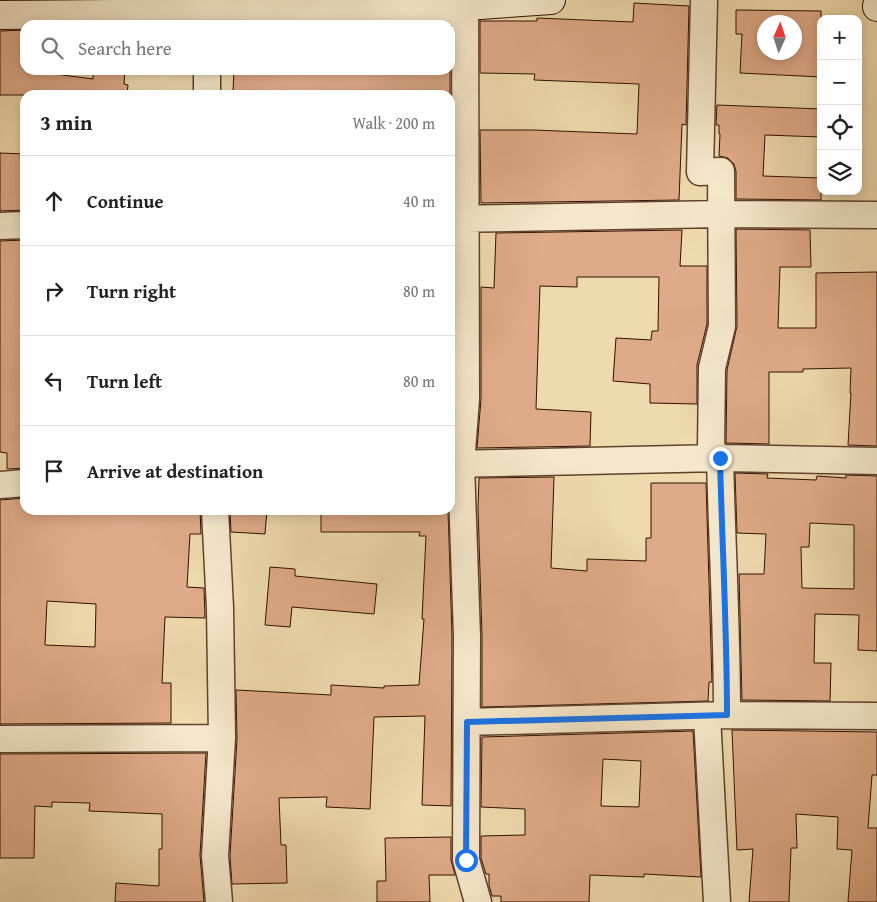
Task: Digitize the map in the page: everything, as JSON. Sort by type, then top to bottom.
[{"type":"main road","points":[[0,15],[455,11],[465,3],[551,0]]},
{"type":"street","points":[[704,0],[700,172],[721,171],[722,326],[712,368],[711,449],[720,458],[722,565],[727,652],[717,715],[717,902]]},
{"type":"street","points":[[465,3],[458,219],[466,399],[455,464],[467,636],[466,860],[478,902]]},
{"type":"street","points":[[207,75],[207,90]]},
{"type":"street","points":[[458,219],[721,214],[877,215]]},
{"type":"street","points":[[0,226],[20,225]]},
{"type":"street","points":[[455,464],[720,458],[877,461]]},
{"type":"street","points":[[0,485],[20,483]]},
{"type":"street","points":[[215,515],[220,608],[222,738],[215,856],[219,902]]},
{"type":"street","points":[[467,722],[717,715],[877,716]]},
{"type":"street","points":[[0,739],[222,738]]},
{"type":"building","points":[[634,3],[689,6],[686,125],[682,124],[679,200],[481,203],[480,130],[637,134],[639,84],[534,80],[535,74],[480,73],[480,21],[537,21],[537,18],[633,22]]},
{"type":"building","points":[[736,10],[821,11],[821,15],[817,15],[817,77],[740,73],[742,34],[736,34]]},
{"type":"building","points":[[20,30],[20,75],[63,75],[93,79],[93,75],[125,75],[124,84],[128,85],[128,90],[20,90],[20,95],[0,95],[0,31]]},
{"type":"building","points":[[234,75],[450,75],[450,90],[233,90]]},
{"type":"building","points":[[717,105],[817,109],[817,137],[765,135],[763,176],[817,178],[817,195],[821,195],[821,200],[736,199],[736,171],[734,164],[728,158],[719,156],[720,134],[719,125],[716,125]]},
{"type":"building","points":[[0,153],[20,154],[20,210],[0,211]]},
{"type":"building","points":[[736,229],[810,230],[811,267],[780,267],[778,328],[816,328],[816,273],[877,272],[877,446],[848,445],[851,368],[803,369],[803,372],[769,372],[769,444],[726,443],[727,370],[737,326]]},
{"type":"building","points":[[682,230],[680,266],[707,266],[707,324],[697,365],[697,404],[650,403],[650,384],[613,381],[616,338],[651,340],[652,331],[658,331],[659,277],[577,277],[577,287],[540,286],[536,409],[591,412],[590,446],[477,448],[481,399],[481,287],[494,288],[496,233]]},
{"type":"building","points":[[20,240],[20,468],[7,469],[7,453],[0,452],[0,241]]},
{"type":"building","points":[[735,473],[768,474],[767,478],[816,480],[817,476],[846,478],[846,475],[877,476],[877,651],[858,650],[859,615],[815,614],[814,663],[831,663],[830,701],[742,700],[739,574],[764,574],[766,534],[737,533]],"holes":[[[810,523],[854,525],[854,589],[802,588],[801,547],[809,547]]]},
{"type":"building","points":[[554,477],[551,568],[587,571],[587,559],[646,561],[646,538],[651,538],[651,483],[706,483],[712,682],[709,682],[708,701],[482,707],[479,478]]},
{"type":"building","points":[[20,498],[20,515],[200,515],[201,534],[190,534],[187,587],[204,588],[205,618],[165,617],[162,683],[171,683],[171,723],[0,724],[0,500]],"holes":[[[47,601],[96,604],[95,647],[45,645]]]},
{"type":"building","points":[[230,515],[267,515],[265,534],[231,532]]},
{"type":"building","points":[[321,515],[448,515],[452,636],[451,806],[422,805],[425,716],[374,717],[370,809],[326,807],[327,797],[279,798],[281,845],[286,845],[287,883],[232,884],[230,856],[237,739],[236,690],[331,695],[331,685],[384,688],[384,686],[419,685],[424,619],[422,619],[426,536],[419,536],[420,532],[321,532]]},
{"type":"building","points":[[270,567],[295,569],[295,576],[377,584],[374,614],[292,607],[290,627],[265,625]]},
{"type":"building","points":[[732,730],[877,732],[877,775],[872,775],[868,828],[877,828],[877,902],[848,902],[852,850],[837,849],[838,817],[796,814],[797,848],[791,848],[789,902],[749,902],[753,849],[737,850]]},
{"type":"building","points":[[693,731],[701,877],[644,874],[644,877],[590,875],[589,902],[501,902],[501,896],[492,896],[489,874],[486,874],[481,858],[481,836],[525,835],[525,809],[481,807],[482,737]],"holes":[[[603,759],[641,761],[639,807],[601,806]]]},
{"type":"building","points":[[206,753],[200,855],[204,902],[115,902],[116,883],[159,886],[159,849],[162,849],[162,814],[89,811],[90,803],[52,802],[52,807],[35,806],[34,858],[0,858],[0,754]]},
{"type":"building","points":[[451,837],[451,860],[455,875],[429,875],[430,902],[377,902],[377,881],[386,881],[385,838]]},
{"type":"route","points":[[466,860],[467,722],[727,715],[727,652],[722,565],[720,458]]}]
